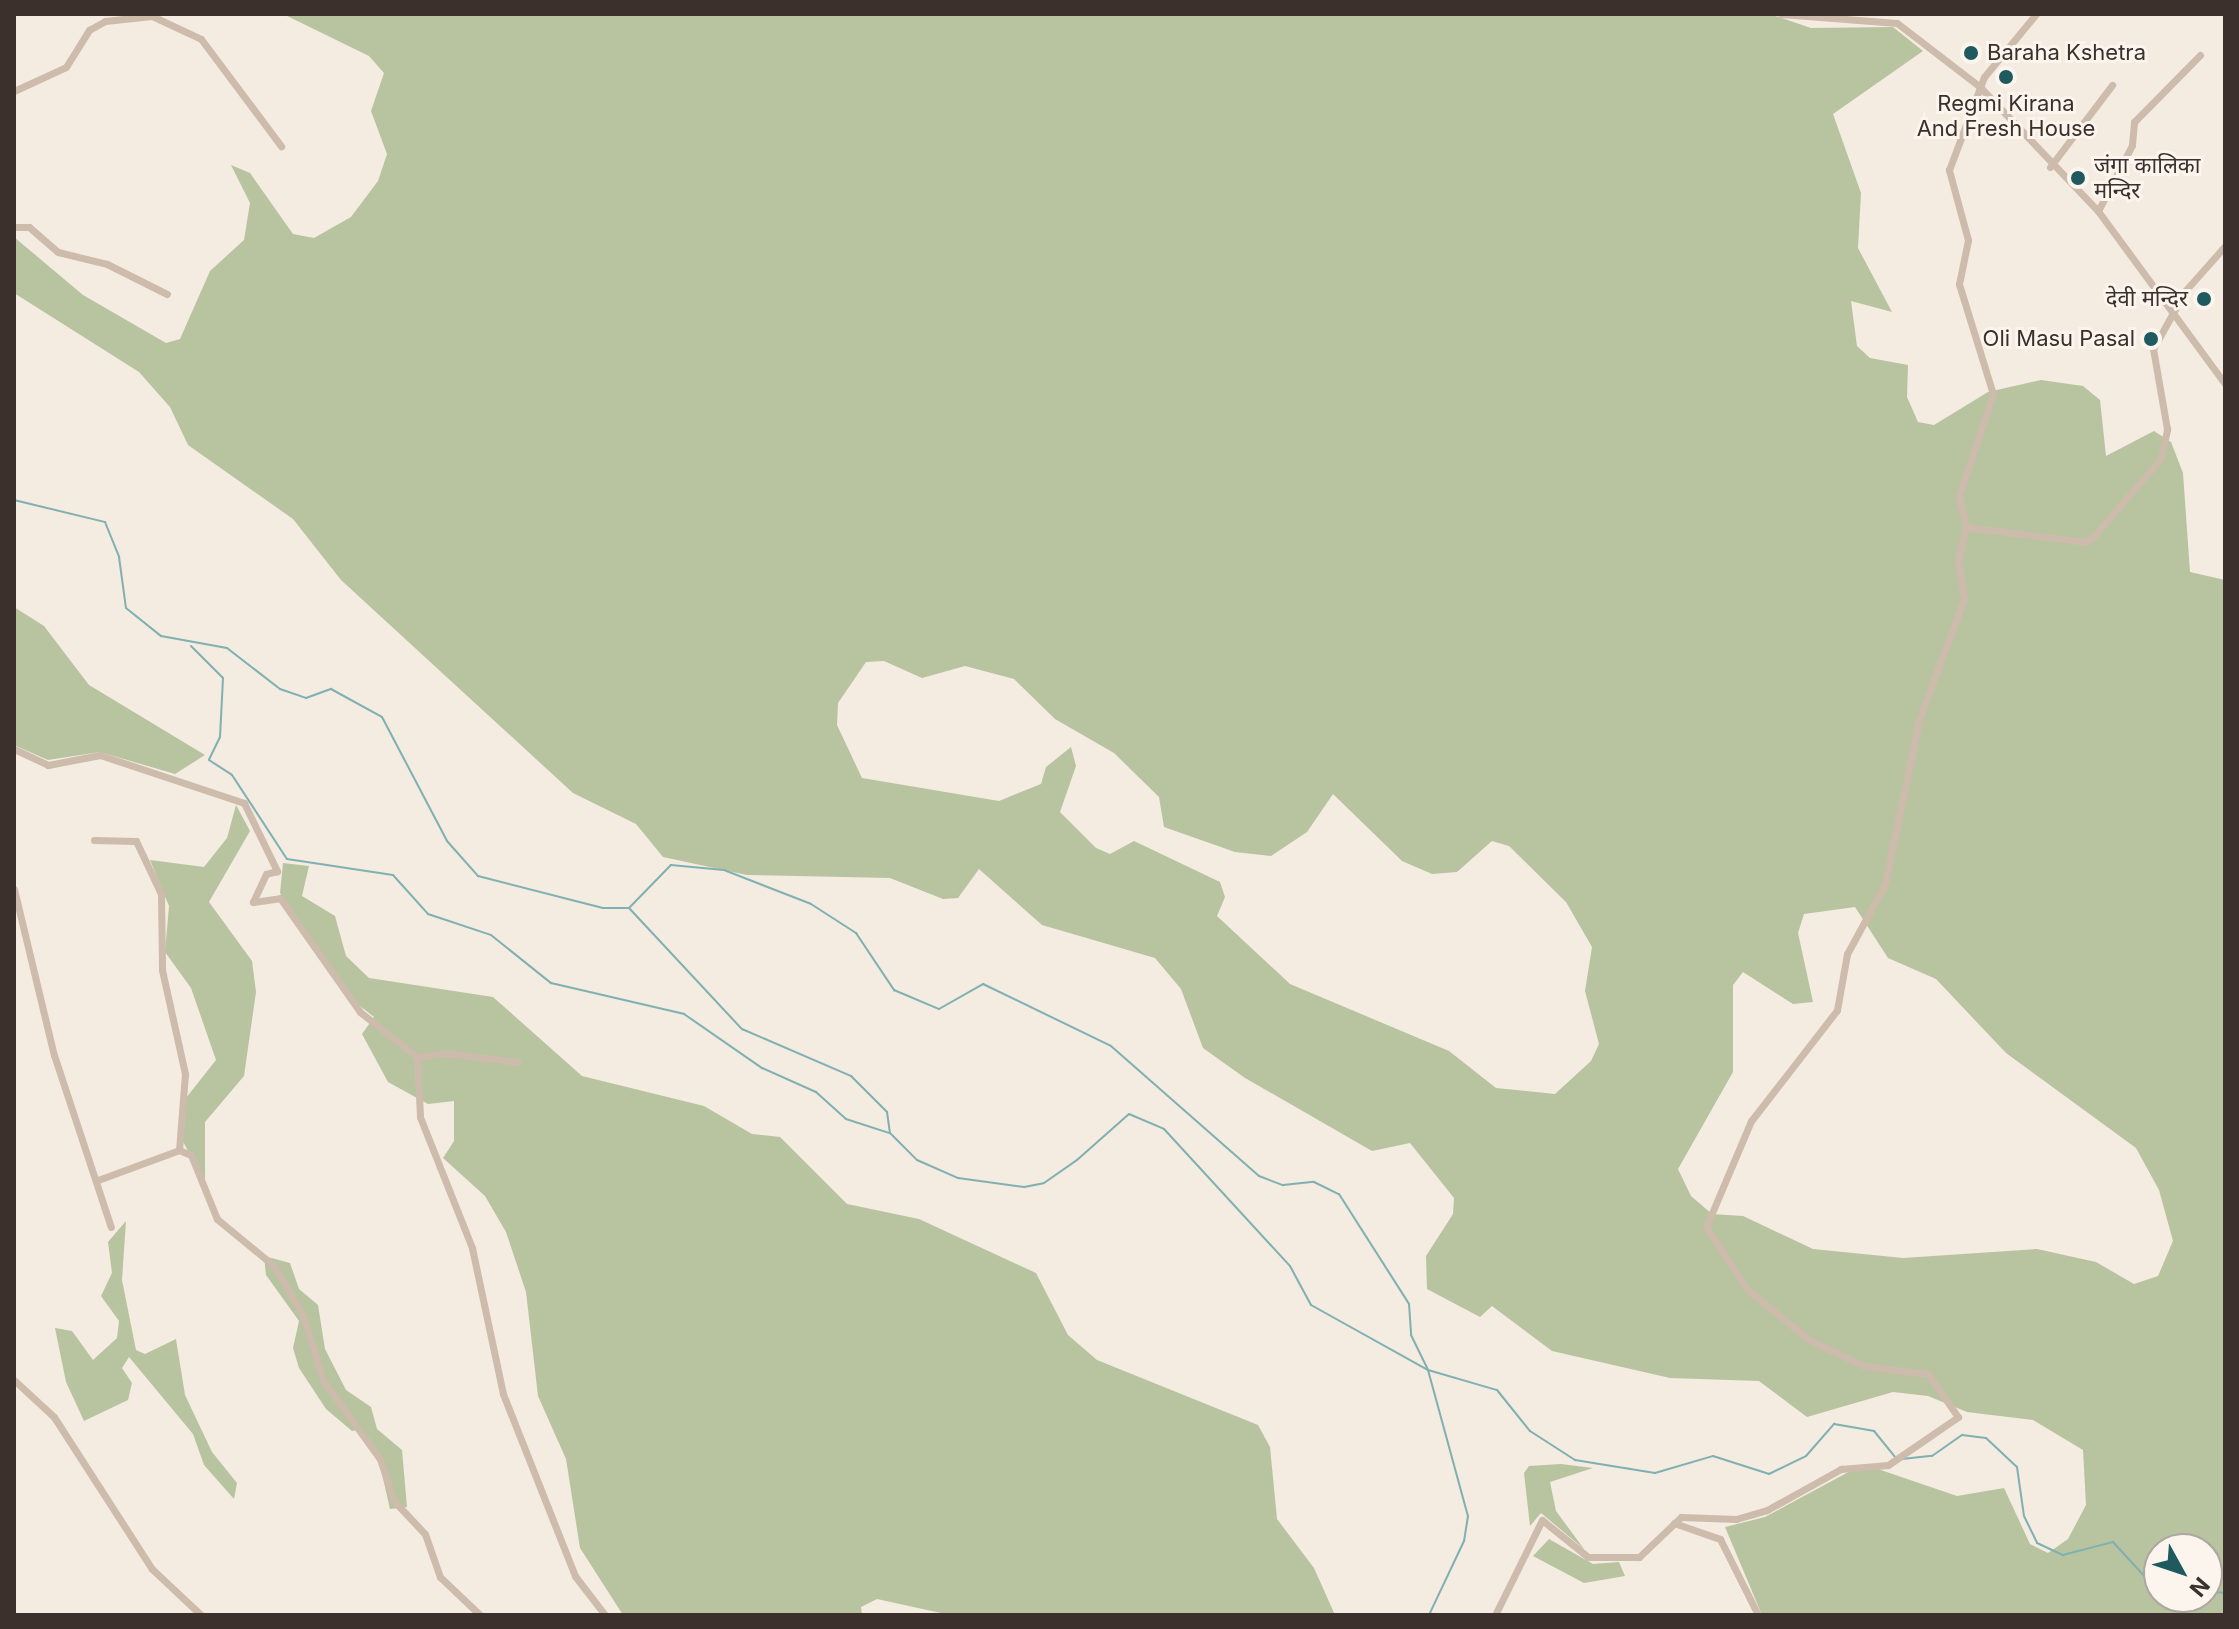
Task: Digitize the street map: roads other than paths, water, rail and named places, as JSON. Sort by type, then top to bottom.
[{"type":"street","points":[[1781,14],[1897,23],[1980,87],[2050,167],[2098,211],[2176,308],[2225,384]]},
{"type":"street","points":[[1495,1615],[1542,1520],[1599,1560],[1639,1557],[1674,1523],[1736,1519],[1841,1469],[1888,1465],[1901,1452],[1958,1417],[1928,1374],[1864,1366],[1808,1339],[1747,1289],[1706,1227],[1751,1121],[1837,1010],[1847,954],[1885,884],[1919,720],[1964,599],[1958,561],[1966,527],[1959,496],[1993,394],[1959,284],[1968,240],[1949,170],[1980,87],[2036,14]]},
{"type":"street","points":[[14,91],[66,67],[89,30],[105,21],[152,16],[201,39],[281,146]]},
{"type":"street","points":[[2098,211],[2132,145],[2134,122],[2200,55]]},
{"type":"street","points":[[2050,167],[2112,85]]},
{"type":"street","points":[[14,227],[29,227],[58,252],[107,264],[167,294]]},
{"type":"street","points":[[1966,527],[2086,542],[2094,536],[2161,458],[2167,429],[2151,359],[2176,308],[2225,246]]},
{"type":"street","points":[[14,749],[48,765],[100,755],[244,803],[277,871],[266,874],[253,902],[280,898],[336,988],[417,1057],[420,1117],[472,1248],[503,1394],[575,1576],[605,1615]]},
{"type":"street","points":[[94,840],[136,841],[161,894],[162,970],[185,1074],[179,1150]]},
{"type":"street","points":[[14,889],[54,1055],[98,1180],[111,1227]]},
{"type":"street","points":[[417,1057],[445,1053],[517,1062]]},
{"type":"street","points":[[98,1180],[179,1150]]},
{"type":"street","points":[[179,1150],[200,1167],[217,1219],[274,1266],[313,1334],[323,1380],[380,1459],[394,1501],[425,1534],[440,1577],[480,1615]]},
{"type":"street","points":[[14,1380],[54,1417],[152,1569],[201,1615]]},
{"type":"street","points":[[1674,1523],[1720,1539],[1758,1615]]},
{"type":"waterway","points":[[14,500],[105,522],[119,557],[126,608],[161,636],[227,648],[280,689],[306,698],[331,689],[382,717],[447,841],[478,876],[603,908],[629,908],[742,1029],[851,1076],[887,1112],[890,1133],[917,1160],[958,1178],[1024,1187],[1044,1183],[1077,1160],[1129,1114],[1164,1129],[1290,1266],[1311,1305],[1428,1370],[1468,1516],[1464,1541],[1429,1615]]},
{"type":"waterway","points":[[191,646],[223,678],[220,737],[209,760],[232,775],[287,859],[393,875],[428,914],[491,935],[551,983],[684,1014],[762,1068],[816,1092],[846,1119],[889,1133]]},
{"type":"waterway","points":[[629,908],[671,865],[724,870],[811,904],[856,933],[894,990],[939,1009],[983,984],[1111,1046],[1259,1176],[1283,1185],[1314,1182],[1339,1194],[1409,1304],[1411,1335],[1428,1370],[1497,1390],[1530,1431],[1575,1460],[1655,1473],[1713,1456],[1769,1474],[1806,1456],[1834,1424],[1874,1431],[1896,1458]]},
{"type":"waterway","points":[[1902,1459],[1932,1456],[1962,1435],[1986,1438],[2017,1467],[2024,1516],[2037,1543],[2063,1555],[2113,1542],[2143,1575]]},
{"type":"place","name":"Baraha Kshetra","points":[[1971,53]]},
{"type":"place","name":"Regmi Kirana And Fresh House","points":[[2006,77]]},
{"type":"place","name":"जंगा कालिका मन्दिर","points":[[2078,178]]},
{"type":"place","name":"देवी मन्दिर","points":[[2204,299]]},
{"type":"place","name":"Oli Masu Pasal","points":[[2151,339]]}]
